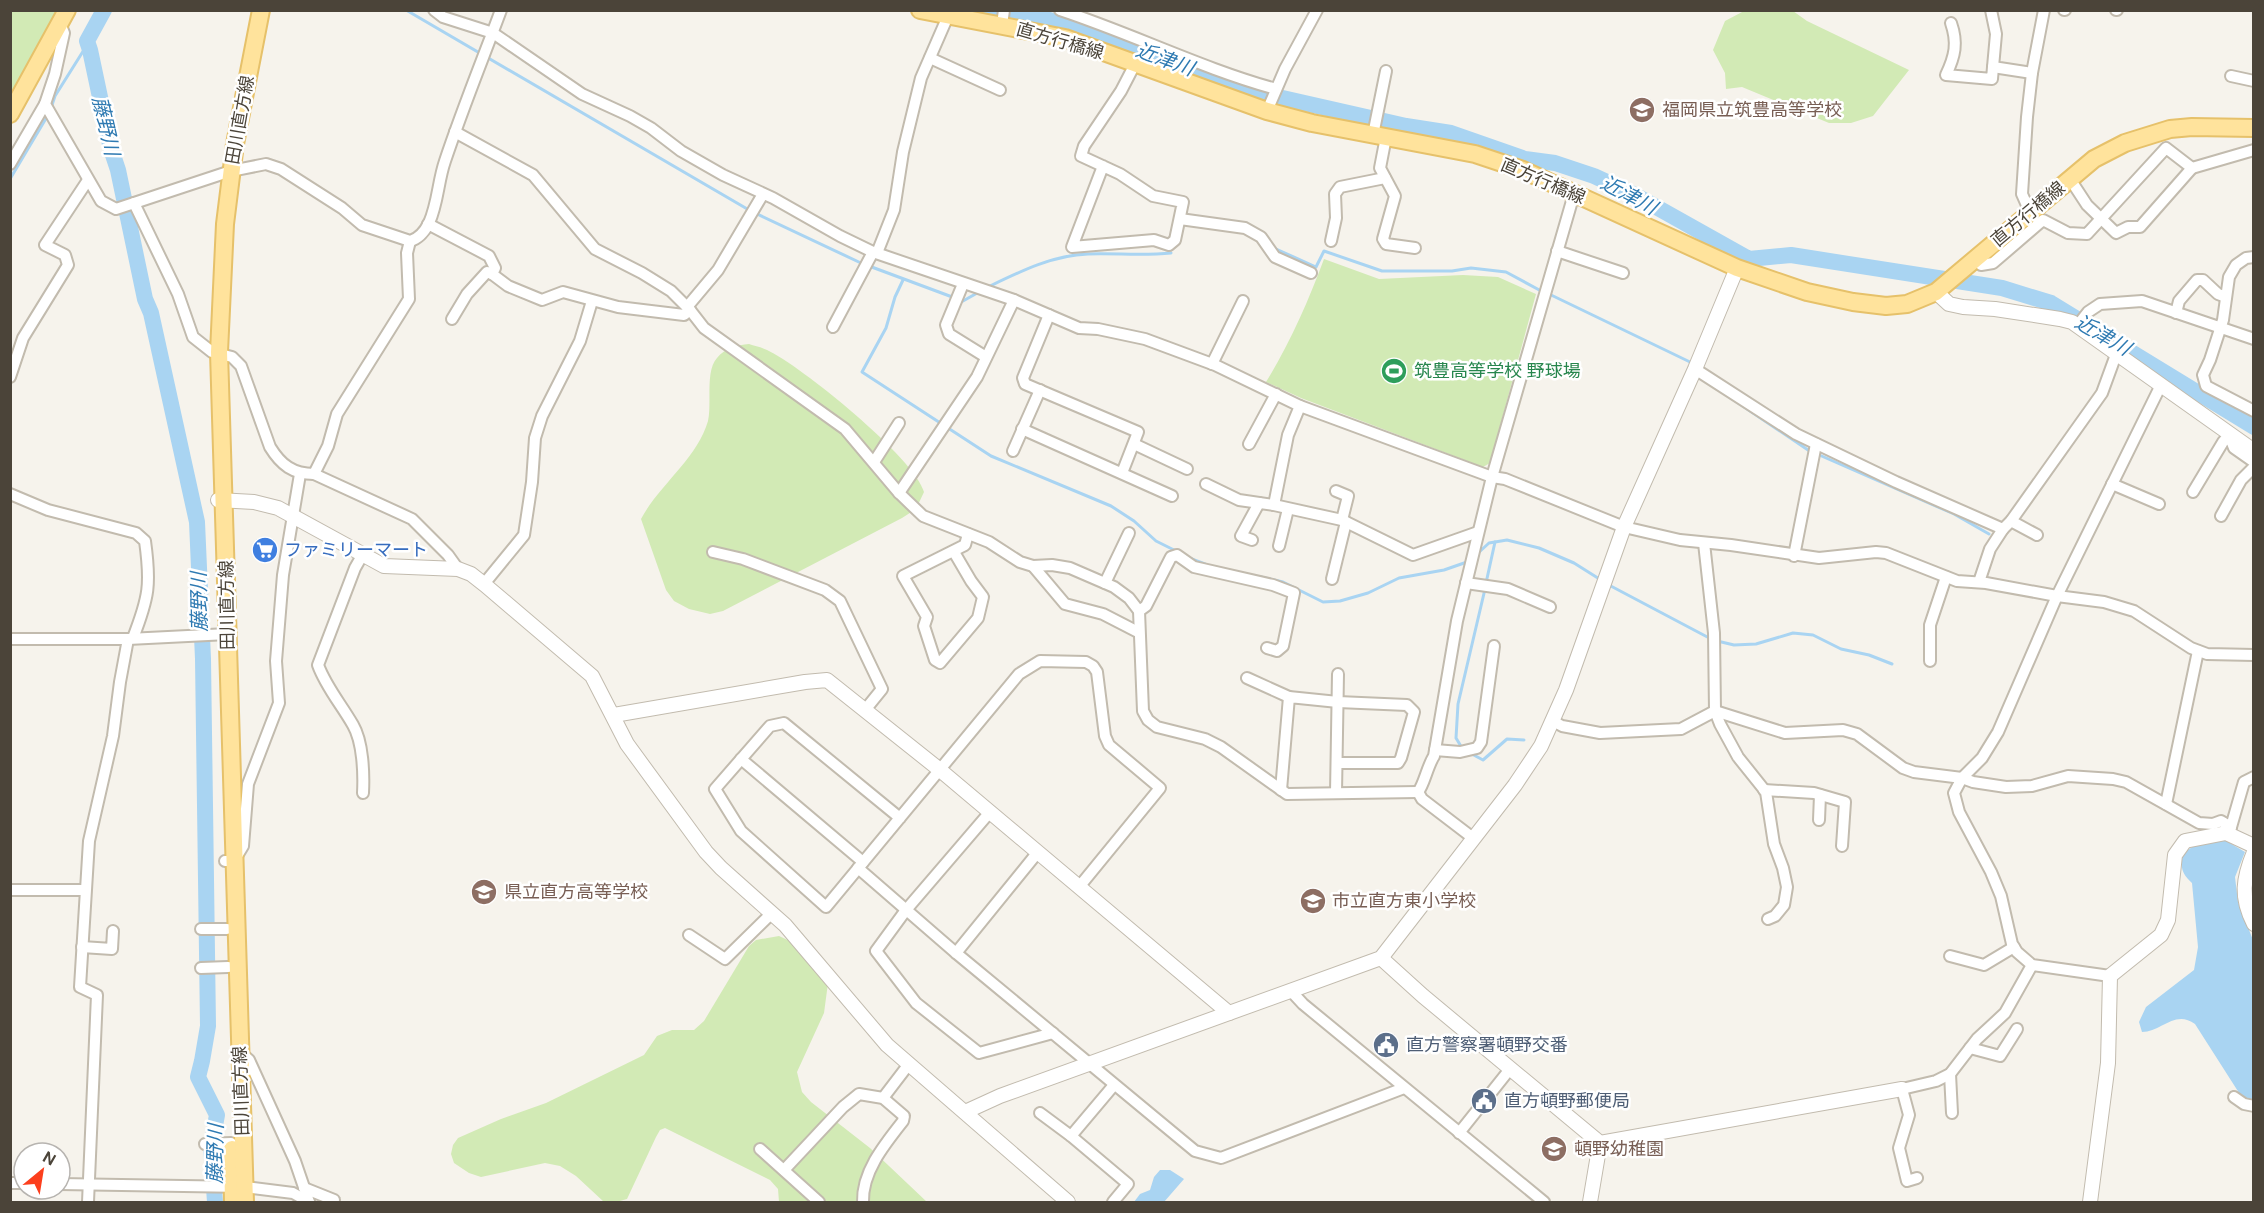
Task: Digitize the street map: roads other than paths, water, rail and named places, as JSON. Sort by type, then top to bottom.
[{"type":"main road","name":"田川直方線","points":[[237,1193],[240,1052],[230,861],[216,352],[225,224],[226,173],[253,10]]},
{"type":"main road","name":"田川直方線","points":[[226,173],[261,10]]},
{"type":"main road","name":"直方行橋線","points":[[926,11],[948,16],[1003,18],[1267,110],[1312,123],[1475,154],[1523,170],[1737,268],[1807,292],[1853,302],[1886,306],[1907,304],[1936,292],[2094,159],[2125,143],[2150,134],[2192,127],[2253,128]]},
{"type":"main road","points":[[10,114],[63,16]]},
{"type":"main road","name":"田川直方線","points":[[230,861],[227,929],[237,1193]]},
{"type":"street","points":[[434,10],[443,17],[493,33],[582,94],[651,128],[681,151],[723,175],[764,194],[875,253],[1014,300],[1079,328],[1098,329],[1144,339],[1212,364],[1300,406],[1492,477],[1505,479],[1624,527],[1704,543],[1731,545],[1794,556],[1819,558],[1886,553],[1957,581],[1979,582],[2104,602],[2134,612],[2198,651],[2207,654],[2253,655]]},
{"type":"street","points":[[45,104],[101,201],[116,209],[226,173],[266,164],[281,169],[342,208],[362,225],[410,241],[416,239],[428,224],[439,194],[443,166],[454,132],[501,10]]},
{"type":"street","points":[[1060,10],[1107,26],[1238,79],[1276,89]]},
{"type":"street","points":[[1267,110],[1285,69],[1317,10]]},
{"type":"street","points":[[1951,23],[1956,37],[1955,55],[1946,75],[1992,79],[1996,34],[1991,10]]},
{"type":"street","points":[[2030,212],[2022,194],[2032,73],[2044,10]]},
{"type":"street","points":[[10,164],[45,104],[55,74],[64,33],[63,16]]},
{"type":"street","points":[[832,327],[875,253],[894,210],[903,152],[921,78],[948,16]]},
{"type":"street","points":[[930,58],[971,79],[1000,90]]},
{"type":"street","points":[[1103,166],[1072,247],[1154,240],[1169,245],[1175,240],[1183,202],[1153,196],[1120,174],[1103,166],[1081,156],[1084,146],[1121,91],[1135,64]]},
{"type":"street","points":[[1993,67],[2032,73]]},
{"type":"street","points":[[1386,71],[1378,136],[1380,168],[1395,196],[1383,239],[1386,244],[1415,248]]},
{"type":"street","points":[[2231,76],[2253,81]]},
{"type":"street","points":[[454,132],[533,175],[595,249],[662,285],[688,308],[704,327],[845,429],[899,493],[923,516],[989,542],[1020,562],[1033,566],[1052,565],[1070,568],[1105,583],[1129,598],[1139,611],[1141,699],[1143,711],[1148,720],[1157,727],[1205,740],[1221,747],[1287,794],[1418,792],[1422,788],[1424,776],[1435,750],[1457,621],[1492,477],[1574,194]]},
{"type":"street","points":[[1975,259],[1981,265],[1993,263],[2043,220],[2068,233],[2087,234],[2166,148],[2192,168]]},
{"type":"street","points":[[2070,179],[2087,206],[2116,233],[2128,227],[2140,227],[2192,168],[2253,150]]},
{"type":"street","points":[[1331,241],[1336,218],[1335,194],[1340,187],[1385,178]]},
{"type":"street","points":[[10,377],[22,338],[68,265],[65,255],[45,245],[88,180]]},
{"type":"street","points":[[452,319],[467,294],[487,272],[508,286],[542,300],[563,292],[618,307],[684,315],[718,270],[764,194]]},
{"type":"street","points":[[134,203],[178,294],[193,337],[216,352],[232,357],[241,366],[270,447],[278,460],[300,474],[314,474],[412,519],[448,555],[458,569]]},
{"type":"street","points":[[1180,219],[1245,228],[1261,237],[1275,257],[1311,273]]},
{"type":"street","points":[[428,224],[489,256],[495,268],[492,274]]},
{"type":"street","points":[[314,474],[328,446],[337,414],[409,299],[407,253],[410,241]]},
{"type":"street","points":[[1557,251],[1623,273]]},
{"type":"street","points":[[2253,257],[2246,258],[2235,265],[2229,277],[2220,328],[2211,360],[2203,375],[2206,386],[2253,411]]},
{"type":"street","points":[[965,1112],[1000,1096],[1089,1063],[1381,958],[1515,785],[1541,746],[1553,721],[1624,527],[1695,369],[1737,268]]},
{"type":"street","points":[[2176,313],[2179,300],[2197,280],[2203,279],[2218,294],[2226,297]]},
{"type":"street","points":[[963,284],[946,325],[949,334],[986,357]]},
{"type":"street","points":[[1936,292],[1949,304],[1956,306],[2060,318],[2077,326],[2117,352],[2160,387],[2253,451]]},
{"type":"street","points":[[899,493],[976,377],[1014,300]]},
{"type":"street","points":[[1212,364],[1243,300]]},
{"type":"street","points":[[489,579],[524,535],[532,482],[535,438],[542,416],[580,341],[592,301]]},
{"type":"street","points":[[2077,326],[2088,312],[2100,304],[2142,301],[2253,339]]},
{"type":"street","points":[[1049,315],[1023,378],[1025,384],[1138,432],[1122,473]]},
{"type":"street","points":[[1979,582],[1990,549],[2003,529],[2102,393],[2117,352]]},
{"type":"street","points":[[1695,369],[1796,434],[1896,482],[2003,529]]},
{"type":"street","points":[[2160,387],[2057,596],[1998,732],[1982,758],[1962,778],[1954,793],[1959,812],[2001,896],[2014,948],[2032,965],[2110,976],[2161,935],[2168,920],[2175,855],[2185,841],[2230,831]]},
{"type":"street","points":[[1013,450],[1040,390]]},
{"type":"street","points":[[1249,444],[1276,394]]},
{"type":"street","points":[[1274,506],[1288,435],[1300,406]]},
{"type":"street","points":[[874,462],[899,423]]},
{"type":"street","points":[[1022,429],[1172,496]]},
{"type":"street","points":[[2229,435],[2234,448],[2253,462]]},
{"type":"street","points":[[2193,492],[2229,435]]},
{"type":"street","points":[[1134,444],[1187,469]]},
{"type":"street","points":[[1794,556],[1816,444]]},
{"type":"street","points":[[2221,516],[2241,480],[2253,467]]},
{"type":"street","points":[[230,861],[243,846],[248,784],[279,703],[276,661],[283,575],[300,474]]},
{"type":"street","points":[[1206,484],[1239,500],[1344,521],[1413,555],[1478,532]]},
{"type":"street","points":[[2112,484],[2159,504]]},
{"type":"street","points":[[1332,579],[1348,496],[1336,491]]},
{"type":"street","points":[[10,494],[48,510],[136,533],[145,541],[149,588],[147,602],[131,638],[120,682],[113,736],[89,842],[80,987],[97,995],[88,1203]]},
{"type":"street","points":[[221,500],[254,502],[278,508],[384,566],[458,569],[471,574],[485,585],[592,676],[627,744],[706,852],[772,912],[887,1045],[1068,1203]]},
{"type":"street","points":[[1252,540],[1241,536],[1258,503]]},
{"type":"street","points":[[1279,546],[1288,508]]},
{"type":"street","points":[[2011,521],[2037,535]]},
{"type":"street","points":[[1105,583],[1129,533]]},
{"type":"street","points":[[954,552],[983,597],[978,618],[940,663],[935,660],[924,626],[927,617],[903,576],[965,545],[968,534]]},
{"type":"street","points":[[1704,543],[1714,633],[1715,711],[1738,757],[1764,790],[1774,844],[1784,868],[1788,887],[1784,904],[1776,916],[1767,920]]},
{"type":"street","points":[[714,552],[743,560],[825,590],[840,601],[882,689],[865,710]]},
{"type":"street","points":[[363,554],[355,568],[318,665],[324,680],[354,727],[364,770],[363,793]]},
{"type":"street","points":[[1139,611],[1146,606],[1171,557],[1178,555],[1194,567],[1273,585],[1294,593],[1283,646],[1277,651],[1267,648]]},
{"type":"street","points":[[1033,566],[1065,604],[1103,614],[1138,632]]},
{"type":"street","points":[[1930,661],[1930,625],[1946,577]]},
{"type":"street","points":[[1466,583],[1508,589],[1550,607]]},
{"type":"street","points":[[10,639],[131,638],[223,634]]},
{"type":"street","points":[[1435,750],[1460,752],[1477,748],[1481,742],[1494,646]]},
{"type":"street","points":[[2166,804],[2198,651]]},
{"type":"street","points":[[900,818],[784,723],[770,726],[715,789],[741,831],[826,908],[1020,674],[1040,661],[1086,662],[1093,666],[1096,672],[1105,736],[1109,746],[1160,788],[1079,886]]},
{"type":"street","points":[[1336,794],[1338,674]]},
{"type":"street","points":[[1246,678],[1289,697],[1407,705],[1414,712],[1398,763],[1337,763]]},
{"type":"street","points":[[614,715],[827,680],[940,770],[1229,1012]]},
{"type":"street","points":[[1281,790],[1289,697]]},
{"type":"street","points":[[1553,721],[1562,726],[1600,733],[1681,729],[1715,711],[1785,733],[1844,730],[1857,734],[1903,768],[1914,772],[1962,778],[2006,787],[2032,786],[2068,776],[2127,782],[2199,823],[2213,824],[2221,821],[2230,831],[2253,846]]},
{"type":"street","points":[[741,759],[861,865],[906,910],[1194,1151],[1221,1158],[1404,1088]]},
{"type":"street","points":[[2230,831],[2244,783],[2253,777]]},
{"type":"street","points":[[1764,790],[1820,795],[1845,802],[1842,846]]},
{"type":"street","points":[[1418,792],[1422,799],[1473,838]]},
{"type":"street","points":[[1819,820],[1820,795]]},
{"type":"street","points":[[990,812],[906,910],[876,951],[916,1003],[979,1053],[1053,1032]]},
{"type":"street","points":[[956,953],[1038,852]]},
{"type":"street","points":[[2253,852],[2245,875],[2244,897],[2253,924]]},
{"type":"street","points":[[10,890],[85,890]]},
{"type":"street","points":[[689,935],[725,959],[772,912]]},
{"type":"street","points":[[201,929],[227,929]]},
{"type":"street","points":[[82,947],[112,949],[113,931]]},
{"type":"street","points":[[1950,956],[1984,965],[2014,948]]},
{"type":"street","points":[[1381,958],[1423,996],[1600,1143],[1936,1081],[1950,1074],[1970,1048],[2005,1012],[2032,965]]},
{"type":"street","points":[[201,968],[228,967]]},
{"type":"street","points":[[2090,1203],[2108,1063],[2110,976]]},
{"type":"street","points":[[1292,991],[1303,1004],[1544,1203]]},
{"type":"street","points":[[1970,1048],[2000,1056],[2017,1029]]},
{"type":"street","points":[[240,1052],[249,1060],[295,1161],[309,1202]]},
{"type":"street","points":[[883,1098],[909,1064]]},
{"type":"street","points":[[1459,1133],[1510,1069]]},
{"type":"street","points":[[1950,1074],[1952,1113]]},
{"type":"street","points":[[1071,1136],[1114,1085]]},
{"type":"street","points":[[1902,1089],[1909,1115],[1899,1148],[1907,1181],[1917,1179]]},
{"type":"street","points":[[784,1170],[843,1107],[859,1094],[883,1098],[904,1116],[903,1121],[868,1173],[863,1189],[863,1203]]},
{"type":"street","points":[[2234,1097],[2244,1104],[2253,1106]]},
{"type":"street","points":[[1040,1113],[1128,1184],[1113,1203]]},
{"type":"street","points":[[205,1144],[231,1143]]},
{"type":"street","points":[[1590,1203],[1600,1143]]},
{"type":"street","points":[[760,1149],[819,1203]]},
{"type":"street","points":[[72,1184],[207,1188],[237,1193],[293,1193],[309,1202]]},
{"type":"street","points":[[304,1188],[334,1200]]},
{"type":"water","points":[[2223,839],[2245,852],[2235,877],[2238,902],[2253,940],[2253,1101],[2241,1096],[2195,1024],[2188,1020],[2174,1020],[2142,1032],[2139,1022],[2146,1007],[2194,970],[2198,947],[2192,883],[2183,870],[2183,854],[2192,847]]},
{"type":"water","points":[[1160,1170],[1170,1170],[1184,1179],[1164,1202],[1134,1202],[1140,1194],[1150,1190],[1154,1177]]},
{"type":"waterway","name":"藤野川","points":[[104,10],[87,41],[197,522],[203,659],[208,1026],[198,1077],[217,1115],[211,1147],[215,1202]]},
{"type":"waterway","points":[[406,10],[749,210]]},
{"type":"waterway","name":"近津川","points":[[977,10],[1013,11],[1086,29],[1256,92],[1406,126],[1451,133],[1525,159],[1555,163],[1594,176],[1633,194],[1749,259],[1791,255],[2002,288],[2051,303],[2254,427]]},
{"type":"waterway","points":[[51,108],[55,96],[87,45]]},
{"type":"waterway","points":[[10,179],[48,115]]},
{"type":"waterway","points":[[755,213],[863,264]]},
{"type":"waterway","points":[[1276,249],[1316,267],[1324,251],[1382,271],[1452,271],[1471,268],[1506,272],[1543,292]]},
{"type":"waterway","points":[[988,287],[1036,265],[1062,257],[1088,254],[1171,253]]},
{"type":"waterway","points":[[869,266],[963,301],[979,292]]},
{"type":"waterway","points":[[903,280],[895,297],[886,328],[862,372],[991,456],[1111,506],[1134,521],[1156,541],[1178,552]]},
{"type":"waterway","points":[[1549,294],[1690,362],[1691,367]]},
{"type":"waterway","points":[[1722,392],[1811,452]]},
{"type":"waterway","points":[[1817,454],[1954,514],[1989,534]]},
{"type":"waterway","points":[[1477,554],[1489,543],[1507,540],[1539,548],[1574,563],[1601,580]]},
{"type":"waterway","points":[[1486,583],[1495,542]]},
{"type":"waterway","points":[[1189,558],[1205,564]]},
{"type":"waterway","points":[[1261,577],[1283,582],[1323,602],[1340,601],[1368,593],[1399,578],[1444,570],[1467,562]]},
{"type":"waterway","points":[[1607,584],[1713,640],[1734,645],[1756,644],[1793,633],[1813,635],[1841,649],[1869,655],[1892,664]]},
{"type":"waterway","points":[[1462,748],[1456,738],[1458,704],[1485,589]]},
{"type":"waterway","points":[[1470,753],[1483,760],[1507,739],[1524,740]]},
{"type":"place","name":"福岡県立筑豊高等学校","points":[[1642,110]]},
{"type":"place","name":"筑豊高等学校 野球場","points":[[1394,371]]},
{"type":"place","name":"ファミリーマート","points":[[265,550]]},
{"type":"place","name":"県立直方高等学校","points":[[484,892]]},
{"type":"place","name":"市立直方東小学校","points":[[1313,901]]},
{"type":"place","name":"直方警察署頓野交番","points":[[1386,1045]]},
{"type":"place","name":"直方頓野郵便局","points":[[1484,1101]]},
{"type":"place","name":"頓野幼稚園","points":[[1554,1149]]}]
